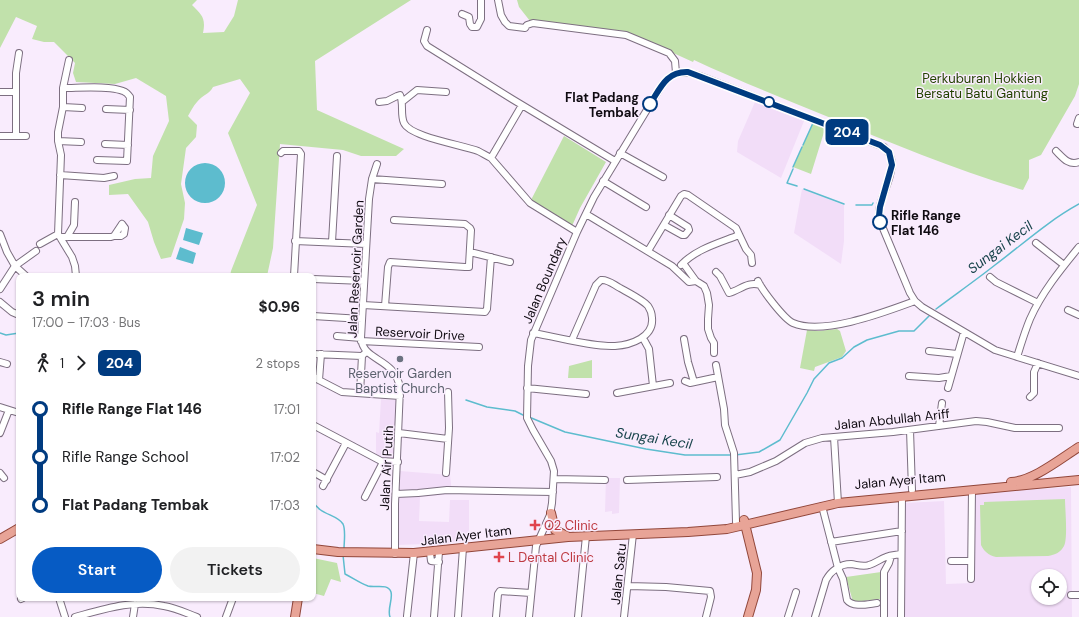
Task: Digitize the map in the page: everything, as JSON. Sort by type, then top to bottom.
[{"type":"main road","name":"Jalan Ayer Itam","points":[[742,522],[822,506],[837,500],[912,490],[1017,482],[1053,464],[1079,447]]},
{"type":"main road","points":[[1053,464],[1049,471],[1050,476],[1054,480],[1068,482]]},
{"type":"main road","name":"Jalan Ayer Itam","points":[[316,550],[395,554],[440,552],[463,548],[568,537],[727,529],[742,522],[820,501],[902,497],[1079,480]]},
{"type":"main road","points":[[550,513],[555,530],[568,537]]},
{"type":"main road","points":[[742,522],[758,573],[756,590],[748,617]]},
{"type":"main road","points":[[0,539],[16,530]]},
{"type":"main road","points":[[295,617],[298,601]]},
{"type":"street","points":[[462,14],[469,17],[472,27],[477,27],[481,19],[481,0]]},
{"type":"street","points":[[498,0],[503,21],[509,26],[525,28],[527,25],[533,23],[626,35],[669,53],[675,61],[676,73],[688,72],[700,76],[880,145],[887,150],[892,159],[892,165],[881,201],[879,216],[910,293],[915,301],[922,307],[995,350],[1079,376]]},
{"type":"street","points":[[427,30],[424,42],[427,46],[615,161]]},
{"type":"street","points":[[16,136],[16,66],[19,53]]},
{"type":"street","points":[[69,60],[63,88],[63,107],[58,141],[61,155],[59,236],[72,258],[76,273]]},
{"type":"street","name":"Jalan Boundary","points":[[529,617],[535,552],[550,513],[554,480],[553,465],[532,430],[527,416],[529,349],[533,333],[577,232],[603,181],[662,85],[670,76],[676,73]]},
{"type":"street","points":[[63,88],[108,88],[124,91],[130,97],[127,161],[97,160]]},
{"type":"street","points":[[402,102],[417,90],[446,92]]},
{"type":"street","points":[[0,92],[16,92]]},
{"type":"street","points":[[379,102],[387,102],[398,95],[401,97],[402,102],[403,121],[409,128],[437,140],[477,151],[491,158],[530,203],[577,232]]},
{"type":"street","points":[[491,158],[522,105]]},
{"type":"street","points":[[63,107],[82,108]]},
{"type":"street","points":[[106,109],[130,110]]},
{"type":"street","points":[[0,136],[26,136]]},
{"type":"street","points":[[58,141],[81,142]]},
{"type":"street","points":[[105,144],[128,145]]},
{"type":"street","points":[[281,153],[283,151],[299,151],[301,154],[294,273]]},
{"type":"street","points":[[1056,151],[1069,163],[1075,164],[1079,162]]},
{"type":"street","points":[[620,152],[663,177]]},
{"type":"street","points":[[332,242],[337,156]]},
{"type":"street","name":"Jalan Reservoir Garden","points":[[377,164],[372,179],[366,244],[361,339],[364,354],[389,366],[397,376],[400,383]]},
{"type":"street","points":[[60,176],[104,178],[114,176]]},
{"type":"street","points":[[372,179],[442,184]]},
{"type":"street","points":[[603,181],[646,207]]},
{"type":"street","points":[[648,251],[669,215],[681,196],[684,194],[688,195],[736,228],[751,255],[752,263]]},
{"type":"street","points":[[67,237],[74,225],[75,202]]},
{"type":"street","points":[[586,214],[677,270],[689,282],[696,281]]},
{"type":"street","points":[[664,225],[682,235],[685,235],[689,230],[688,227],[669,215]]},
{"type":"street","points":[[385,306],[389,264],[393,262],[465,268],[469,265],[471,230],[465,224],[394,220]]},
{"type":"street","points":[[0,234],[7,252],[15,266],[23,273]]},
{"type":"street","points":[[677,270],[696,252],[739,235]]},
{"type":"street","points":[[40,244],[59,236],[114,236]]},
{"type":"street","points":[[295,241],[366,244]]},
{"type":"street","points":[[1036,243],[1064,265]]},
{"type":"street","points":[[1017,357],[1026,330],[1038,303],[1064,265],[1079,247]]},
{"type":"street","points":[[1,286],[15,266],[36,252]]},
{"type":"street","points":[[470,252],[510,262]]},
{"type":"street","points":[[363,305],[485,312],[487,310],[491,258]]},
{"type":"street","points":[[683,263],[707,293],[710,304],[708,329],[714,343],[714,353]]},
{"type":"street","points":[[716,272],[720,276],[729,293],[750,284],[759,283],[786,318],[793,323],[804,326],[826,327],[891,310],[915,301]]},
{"type":"street","points":[[990,277],[996,282],[1038,303]]},
{"type":"street","points":[[316,279],[364,281]]},
{"type":"street","points":[[533,333],[572,340],[614,346],[628,344],[643,338],[652,326],[652,314],[649,307],[627,292],[603,280],[599,281],[572,340]]},
{"type":"street","points":[[0,302],[16,314]]},
{"type":"street","points":[[1068,310],[1079,315]]},
{"type":"street","points":[[316,316],[362,319]]},
{"type":"street","points":[[948,388],[964,332]]},
{"type":"street","name":"Reservoir Drive","points":[[337,336],[479,347]]},
{"type":"street","points":[[643,338],[649,349],[653,386]]},
{"type":"street","points":[[684,339],[689,366],[694,382]]},
{"type":"street","points":[[929,351],[957,354]]},
{"type":"street","points":[[316,354],[364,354],[360,394]]},
{"type":"street","points":[[319,380],[321,354]]},
{"type":"street","points":[[0,362],[7,364]]},
{"type":"street","points":[[1030,396],[1034,393],[1034,372],[1038,363]]},
{"type":"street","points":[[716,365],[724,409],[726,432],[734,455],[735,476],[742,522]]},
{"type":"street","points":[[909,376],[939,378],[951,376]]},
{"type":"street","points":[[685,381],[690,383],[718,377]]},
{"type":"street","points":[[316,378],[338,390],[360,394],[400,396]]},
{"type":"street","name":"Jalan Air Putih","points":[[395,554],[400,383]]},
{"type":"street","points":[[617,393],[670,383]]},
{"type":"street","points":[[527,388],[586,394]]},
{"type":"street","points":[[446,473],[448,392]]},
{"type":"street","points":[[938,426],[942,403]]},
{"type":"street","points":[[0,406],[16,412]]},
{"type":"street","points":[[0,433],[9,410]]},
{"type":"street","name":"Jalan Abdullah Ariff","points":[[735,476],[750,472],[776,461],[807,442],[822,438],[910,430],[976,421],[1015,428],[1058,428]]},
{"type":"street","points":[[316,427],[383,462],[398,462]]},
{"type":"street","points":[[910,430],[912,490]]},
{"type":"street","points":[[399,433],[448,439]]},
{"type":"street","points":[[834,437],[837,500]]},
{"type":"street","points":[[323,486],[346,443]]},
{"type":"street","points":[[364,497],[383,462]]},
{"type":"street","points":[[316,474],[327,480]]},
{"type":"street","points":[[627,480],[717,477]]},
{"type":"street","points":[[544,491],[554,480],[605,480]]},
{"type":"street","points":[[396,494],[418,494],[447,490],[553,492]]},
{"type":"street","points":[[971,579],[972,490]]},
{"type":"street","points":[[901,617],[902,497]]},
{"type":"street","points":[[822,506],[838,568],[843,579],[847,600],[849,603],[854,605],[877,603]]},
{"type":"street","points":[[831,542],[902,531]]},
{"type":"street","name":"Jalan Satu","points":[[624,617],[633,534]]},
{"type":"street","points":[[578,617],[586,536]]},
{"type":"street","points":[[458,617],[463,548]]},
{"type":"street","points":[[430,552],[431,561],[439,562]]},
{"type":"street","points":[[434,617],[440,552]]},
{"type":"street","points":[[408,616],[414,553]]},
{"type":"street","points":[[815,617],[823,587],[828,575],[838,568],[850,564],[860,566],[870,565],[891,556],[901,554]]},
{"type":"street","points":[[884,616],[884,572],[891,556]]},
{"type":"street","points":[[951,561],[971,561]]},
{"type":"street","points":[[628,586],[708,590],[712,595],[706,617]]},
{"type":"street","points":[[496,617],[498,594],[500,591],[531,593]]},
{"type":"street","points":[[788,617],[796,592]]},
{"type":"street","points":[[1071,595],[1079,595]]},
{"type":"street","points":[[60,601],[66,617]]},
{"type":"street","points":[[118,601],[119,605]]},
{"type":"street","points":[[226,617],[232,601]]},
{"type":"street","points":[[133,617],[139,602]]},
{"type":"street","points":[[75,617],[119,605],[139,602],[164,606],[197,617]]},
{"type":"street","points":[[176,617],[178,610]]},
{"type":"shaded area","points":[[755,102],[804,121],[781,178],[737,152],[738,141]]},
{"type":"shaded area","points":[[802,189],[844,205],[844,241],[841,264],[794,233]]},
{"type":"shaded area","points":[[381,399],[396,400],[394,459],[381,458],[376,455],[376,432],[379,433]]},
{"type":"shaded area","points":[[400,471],[450,475],[452,494],[420,497],[419,521],[449,522],[450,500],[469,500],[469,540],[449,543],[398,545]]},
{"type":"shaded area","points":[[606,478],[620,478],[619,513],[612,514],[612,511],[605,512]]},
{"type":"shaded area","points":[[1071,487],[1072,617],[904,617],[905,503],[944,501],[946,584],[973,583],[974,493]]},
{"type":"green space","points":[[0,0],[197,0],[192,5],[202,17],[204,24],[203,33],[224,32],[234,16],[238,0],[411,0],[315,61],[317,110],[404,149],[396,156],[361,156],[343,150],[280,144],[273,248],[268,273],[231,273],[257,205],[228,133],[250,93],[240,79],[213,87],[193,107],[188,116],[197,125],[196,137],[186,148],[181,184],[185,203],[184,219],[171,257],[161,259],[148,222],[128,194],[109,195],[109,185],[135,179],[151,178],[153,156],[169,121],[166,96],[136,78],[115,84],[76,82],[73,73],[75,63],[54,42],[44,42],[32,39],[37,26],[16,17],[0,48]]},
{"type":"green space","name":"Perkuburan Hokkien Bersatu Batu Gantung","points":[[517,0],[1079,0],[1079,84],[1075,96],[1041,155],[1029,160],[1029,178],[1023,190],[973,174],[899,146],[760,89],[694,60],[693,62],[625,31],[530,21],[519,7]]},
{"type":"green space","points":[[813,123],[825,129],[811,174],[793,167]]},
{"type":"green space","points":[[564,136],[606,162],[580,208],[572,226],[531,200]]},
{"type":"green space","points":[[837,329],[840,331],[846,351],[842,357],[815,367],[814,371],[800,368],[807,330],[818,331]]},
{"type":"green space","points":[[592,360],[592,378],[568,378],[569,366]]},
{"type":"green space","points":[[1065,499],[1065,542],[1063,548],[1058,553],[1048,556],[996,557],[989,554],[982,547],[980,505],[984,505],[984,502]]},
{"type":"green space","points":[[316,559],[337,563],[341,582],[331,579],[324,596],[316,594]]},
{"type":"green space","points":[[881,572],[881,599],[853,602],[846,577]]},
{"type":"water","points":[[205,163],[216,166],[222,172],[225,183],[222,194],[216,200],[205,203],[194,200],[188,194],[185,183],[188,172],[194,166]]},
{"type":"water","points":[[186,228],[203,233],[199,245],[183,240]]},
{"type":"water","points":[[180,247],[196,253],[193,264],[176,259]]},
{"type":"waterway","points":[[803,145],[813,123]]},
{"type":"waterway","points":[[793,167],[802,147]]},
{"type":"waterway","points":[[793,169],[787,183],[797,186]]},
{"type":"waterway","points":[[804,189],[844,204]]},
{"type":"waterway","points":[[856,205],[872,205],[873,203]]},
{"type":"waterway","name":"Sungai Kecil","points":[[936,309],[988,271],[1046,225],[1079,204]]},
{"type":"waterway","name":"Sungai Kecil","points":[[735,455],[759,452],[780,440],[814,379],[829,363],[842,358],[854,347],[867,340],[899,331],[914,331],[929,316]]},
{"type":"waterway","points":[[0,333],[6,335],[16,333]]},
{"type":"waterway","name":"Sungai Kecil","points":[[466,400],[487,407],[515,411],[525,416]]},
{"type":"waterway","name":"Sungai Kecil","points":[[529,417],[565,432],[646,449],[685,455],[732,455]]},
{"type":"waterway","points":[[316,506],[324,512],[337,518],[343,524],[345,533],[344,549]]},
{"type":"waterway","points":[[343,555],[345,574],[368,586],[384,587],[389,589],[391,592],[389,611],[390,617]]},
{"type":"bus line","name":"204","points":[[650,104],[662,85],[670,76],[680,72],[688,72],[778,105],[884,147],[889,152],[892,159],[892,165],[880,207],[880,222]]},
{"type":"place","name":"Flat Padang Tembak","points":[[650,104]]},
{"type":"place","name":"Rifle Range Flat 146","points":[[880,222]]},
{"type":"place","name":"Reservoir Garden Baptist Church","points":[[400,359]]},
{"type":"place","name":"O2 Clinic","points":[[535,525]]},
{"type":"place","name":"L Dental Clinic","points":[[499,557]]}]
